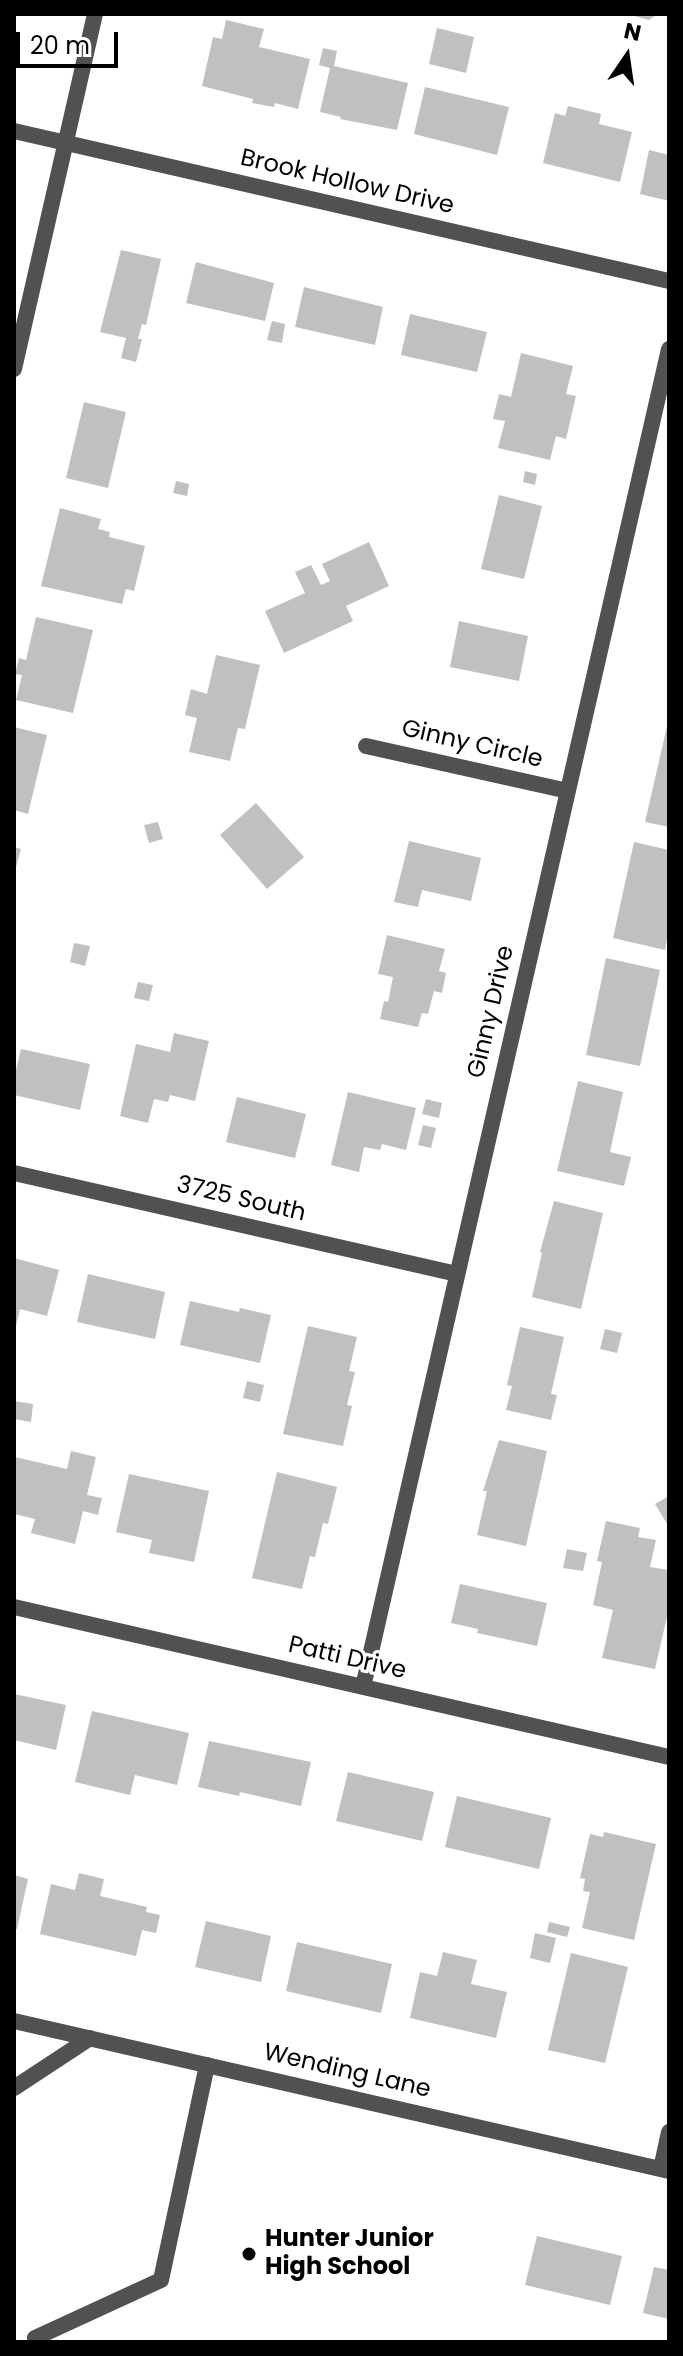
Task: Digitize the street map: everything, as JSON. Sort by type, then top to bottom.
[{"type":"street","points":[[14,369],[95,14]]},
{"type":"street","name":"Brook Hollow Drive","points":[[14,131],[669,281]]},
{"type":"street","name":"Ginny Drive","points":[[363,1687],[669,349]]},
{"type":"street","name":"Ginny Circle","points":[[366,746],[568,791]]},
{"type":"street","name":"3725 South","points":[[14,1173],[457,1274]]},
{"type":"street","name":"Patti Drive","points":[[14,1607],[669,1757]]},
{"type":"street","name":"Wending Lane","points":[[14,2021],[665,2170]]},
{"type":"street","points":[[14,2088],[90,2038]]},
{"type":"street","points":[[35,2342],[35,2338],[161,2280],[207,2065]]},
{"type":"street","points":[[665,2170],[669,2132]]},
{"type":"building","points":[[627,14],[658,14],[649,20]]},
{"type":"building","points":[[226,20],[264,29],[259,47],[310,59],[298,109],[275,103],[274,107],[252,103],[253,99],[202,86],[213,37],[222,39]]},
{"type":"building","points":[[437,28],[474,37],[466,73],[429,64]]},
{"type":"building","points":[[323,48],[337,51],[334,66],[408,83],[397,130],[320,112],[330,68],[319,65]]},
{"type":"building","points":[[425,87],[509,107],[497,155],[414,134]]},
{"type":"building","points":[[568,106],[601,114],[599,124],[632,132],[620,182],[543,163],[555,113],[565,116]]},
{"type":"building","points":[[649,150],[669,155],[669,201],[640,194]]},
{"type":"building","points":[[121,250],[161,259],[146,325],[142,324],[138,339],[142,339],[136,362],[121,358],[126,338],[100,332]]},
{"type":"building","points":[[196,262],[274,283],[265,321],[186,303]]},
{"type":"building","points":[[304,287],[383,307],[375,345],[295,327]]},
{"type":"building","points":[[410,314],[487,332],[477,372],[401,355]]},
{"type":"building","points":[[272,321],[285,324],[282,343],[267,340]]},
{"type":"building","points":[[521,353],[573,366],[566,394],[576,396],[566,439],[556,436],[550,460],[498,448],[505,421],[493,419],[499,394],[511,397]]},
{"type":"building","points":[[84,402],[126,412],[108,488],[66,478]]},
{"type":"building","points":[[525,471],[537,474],[535,485],[523,482]]},
{"type":"building","points":[[176,481],[189,484],[187,496],[173,493]]},
{"type":"building","points":[[499,495],[542,506],[524,579],[481,569]]},
{"type":"building","points":[[60,508],[101,519],[98,529],[110,532],[109,537],[145,546],[134,591],[126,589],[122,604],[41,586]]},
{"type":"building","points":[[369,542],[389,586],[346,606],[353,621],[284,653],[265,611],[305,593],[295,572],[311,565],[321,585],[330,581],[322,564]]},
{"type":"building","points":[[36,617],[93,630],[73,713],[16,700],[22,675],[15,674],[19,658],[26,660]]},
{"type":"building","points":[[459,621],[528,636],[519,681],[450,667]]},
{"type":"building","points":[[216,655],[260,665],[245,729],[238,728],[230,761],[189,752],[197,718],[185,715],[191,689],[207,694]]},
{"type":"building","points":[[669,723],[669,827],[645,822]]},
{"type":"building","points":[[14,727],[47,735],[28,814],[14,810]]},
{"type":"building","points":[[256,803],[304,857],[267,889],[220,835]]},
{"type":"building","points":[[158,822],[163,839],[149,843],[144,825]]},
{"type":"building","points":[[409,841],[481,858],[471,901],[422,890],[418,907],[394,902]]},
{"type":"building","points":[[634,842],[669,850],[669,940],[665,950],[613,938]]},
{"type":"building","points":[[14,847],[21,849],[15,871],[14,871]]},
{"type":"building","points":[[387,935],[445,949],[439,971],[446,973],[442,993],[434,991],[428,1014],[422,1013],[418,1027],[380,1019],[384,1001],[388,1002],[393,977],[378,974]]},
{"type":"building","points":[[74,943],[90,946],[85,966],[70,962]]},
{"type":"building","points":[[606,958],[660,970],[640,1066],[586,1055]]},
{"type":"building","points":[[138,982],[153,985],[149,1001],[134,998]]},
{"type":"building","points":[[174,1033],[209,1041],[195,1101],[170,1095],[168,1102],[154,1099],[148,1123],[120,1116],[136,1044],[170,1052]]},
{"type":"building","points":[[21,1049],[90,1064],[80,1110],[14,1095],[14,1078]]},
{"type":"building","points":[[578,1081],[623,1092],[610,1152],[631,1157],[624,1186],[557,1171]]},
{"type":"building","points":[[348,1092],[416,1108],[406,1150],[382,1144],[380,1150],[364,1147],[359,1172],[331,1165]]},
{"type":"building","points":[[237,1097],[306,1114],[295,1158],[226,1142]]},
{"type":"building","points":[[426,1099],[442,1103],[439,1118],[422,1114]]},
{"type":"building","points":[[423,1125],[436,1128],[431,1148],[418,1145]]},
{"type":"building","points":[[554,1201],[603,1213],[581,1309],[532,1297]]},
{"type":"building","points":[[14,1258],[59,1270],[47,1316],[20,1309],[15,1330]]},
{"type":"building","points":[[88,1274],[165,1292],[155,1339],[77,1322]]},
{"type":"building","points":[[190,1301],[239,1312],[240,1308],[271,1315],[260,1363],[180,1345]]},
{"type":"building","points":[[308,1326],[357,1337],[349,1371],[355,1372],[347,1405],[352,1406],[343,1446],[283,1434]]},
{"type":"building","points":[[520,1327],[564,1337],[551,1394],[557,1395],[551,1420],[506,1410],[512,1386],[507,1385]]},
{"type":"building","points":[[605,1329],[622,1333],[617,1353],[600,1349]]},
{"type":"building","points":[[247,1381],[264,1385],[260,1402],[243,1398]]},
{"type":"building","points":[[14,1401],[33,1404],[31,1422],[14,1419]]},
{"type":"building","points":[[499,1440],[547,1451],[526,1546],[477,1535],[487,1491],[483,1491]]},
{"type":"building","points":[[71,1451],[96,1457],[87,1495],[102,1498],[98,1515],[83,1511],[75,1544],[31,1533],[35,1519],[14,1514],[15,1457],[67,1469]]},
{"type":"building","points":[[277,1472],[337,1487],[328,1524],[323,1523],[315,1557],[310,1556],[302,1589],[252,1578]]},
{"type":"building","points":[[129,1474],[209,1491],[194,1562],[149,1553],[152,1540],[116,1532]]},
{"type":"building","points":[[669,1496],[669,1527],[655,1504]]},
{"type":"building","points":[[606,1521],[640,1528],[638,1537],[656,1540],[650,1567],[669,1570],[669,1608],[655,1669],[602,1658],[613,1610],[593,1605],[602,1562],[597,1561]]},
{"type":"building","points":[[567,1549],[587,1553],[583,1571],[563,1568]]},
{"type":"building","points":[[460,1584],[547,1603],[537,1646],[477,1633],[478,1629],[451,1623]]},
{"type":"building","points":[[14,1694],[66,1705],[56,1750],[14,1740]]},
{"type":"building","points":[[92,1711],[189,1733],[177,1785],[135,1775],[130,1795],[75,1782]]},
{"type":"building","points":[[209,1741],[311,1762],[301,1806],[240,1792],[239,1796],[198,1787]]},
{"type":"building","points":[[348,1772],[434,1792],[422,1841],[336,1821]]},
{"type":"building","points":[[457,1796],[551,1818],[539,1869],[445,1847]]},
{"type":"building","points":[[604,1832],[656,1844],[634,1940],[582,1928],[590,1892],[583,1891],[585,1879],[580,1878],[590,1834],[603,1837]]},
{"type":"building","points":[[79,1873],[104,1879],[100,1896],[147,1907],[146,1912],[160,1915],[156,1933],[142,1930],[136,1956],[40,1934],[51,1884],[75,1890]]},
{"type":"building","points":[[14,1875],[28,1879],[17,1929],[14,1929]]},
{"type":"building","points":[[206,1921],[271,1936],[261,1982],[195,1967]]},
{"type":"building","points":[[549,1922],[570,1927],[567,1937],[547,1932]]},
{"type":"building","points":[[535,1933],[556,1938],[550,1963],[530,1958]]},
{"type":"building","points":[[297,1942],[392,1964],[381,2013],[286,1991]]},
{"type":"building","points":[[443,1952],[477,1960],[471,1984],[507,1992],[496,2038],[410,2018],[420,1972],[437,1976]]},
{"type":"building","points":[[571,1953],[628,1967],[605,2063],[548,2050]]},
{"type":"building","points":[[537,2236],[622,2256],[610,2305],[525,2285]]},
{"type":"building","points":[[654,2267],[669,2270],[669,2319],[643,2313]]},
{"type":"place","name":"Hunter Junior High School","points":[[249,2254]]}]
